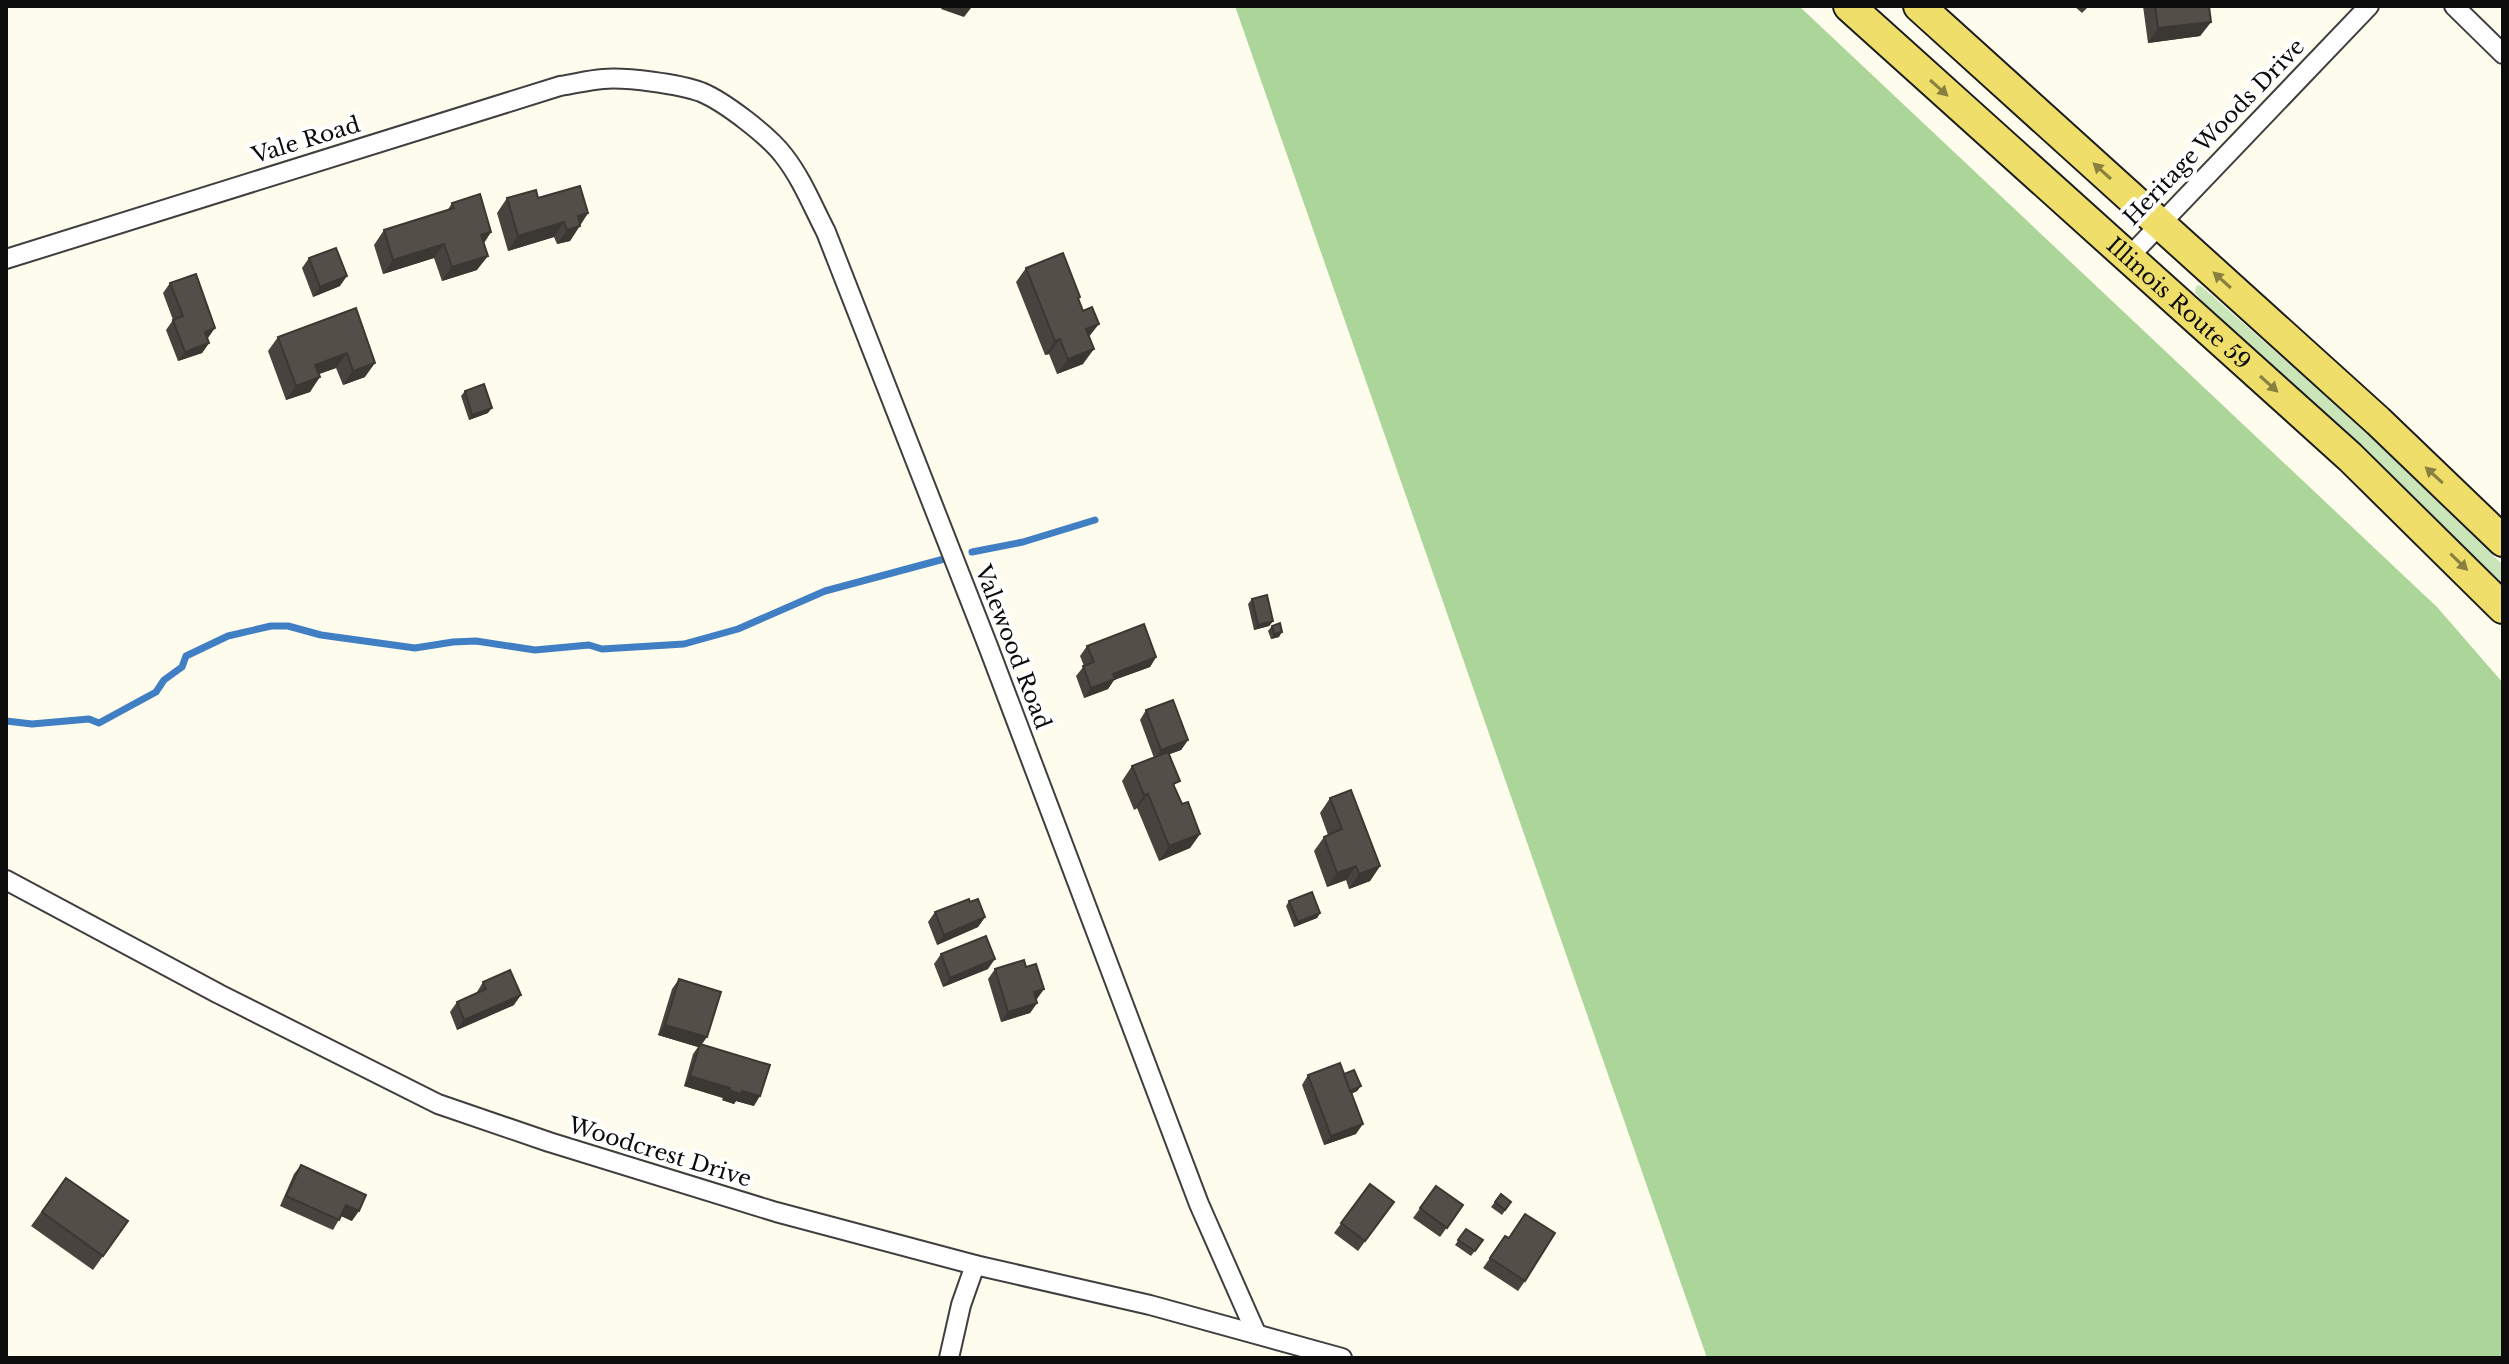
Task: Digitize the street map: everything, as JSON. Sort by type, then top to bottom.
[{"type":"main road","name":"Illinois Route 59","points":[[1849,6],[2350,457],[2503,608]]},
{"type":"main road","points":[[1919,6],[2378,421],[2503,541]]},
{"type":"street","name":"Heritage Woods Drive","points":[[2128,258],[2369,6]]},
{"type":"street","points":[[2454,6],[2503,54]]},
{"type":"street","name":"Vale Road","points":[[6,259],[560,86],[623,79]]},
{"type":"street","name":"Valewood Road","points":[[623,79],[701,92],[748,121],[785,157],[826,232],[988,646],[1199,1204],[1256,1333]]},
{"type":"street","name":"Woodcrest Drive","points":[[6,880],[219,994],[438,1104],[700,1190],[975,1265],[1135,1302],[1342,1358]]},
{"type":"street","points":[[949,1358],[961,1305],[975,1265]]},
{"type":"green space","points":[[1235,6],[1799,6],[2437,607],[2503,683],[2503,1358],[1707,1358]]},
{"type":"green space","points":[[2200,285],[2354,421],[2503,565],[2503,584],[2339,425],[2203,303],[2195,292],[2196,286]]},
{"type":"building","points":[[2155,6],[2209,6],[2211,22],[2158,28]]},
{"type":"building","points":[[580,186],[588,213],[578,216],[580,226],[567,230],[564,222],[518,236],[507,198],[536,190],[538,198]]},
{"type":"building","points":[[480,194],[491,232],[481,235],[488,256],[452,267],[444,244],[393,260],[384,230],[454,208],[452,203]]},
{"type":"building","points":[[336,248],[347,276],[320,287],[309,258]]},
{"type":"building","points":[[1063,253],[1083,311],[1092,307],[1099,324],[1086,329],[1094,349],[1068,359],[1060,339],[1055,341],[1026,268]]},
{"type":"building","points":[[196,274],[215,328],[205,332],[209,343],[185,352],[173,320],[183,316],[170,283]]},
{"type":"building","points":[[356,308],[375,363],[353,371],[347,353],[315,365],[320,377],[296,386],[278,337]]},
{"type":"building","points":[[484,384],[492,408],[472,415],[465,391]]},
{"type":"building","points":[[1267,595],[1273,621],[1258,625],[1252,599]]},
{"type":"building","points":[[1280,623],[1282,632],[1274,634],[1272,626]]},
{"type":"building","points":[[1144,624],[1156,657],[1113,674],[1115,679],[1091,688],[1083,666],[1094,662],[1087,646]]},
{"type":"building","points":[[1173,700],[1188,740],[1161,750],[1146,710]]},
{"type":"building","points":[[1168,752],[1180,781],[1173,784],[1182,804],[1188,802],[1200,834],[1169,846],[1148,794],[1144,795],[1132,766]]},
{"type":"building","points":[[1351,790],[1380,866],[1359,874],[1356,866],[1337,873],[1324,837],[1342,829],[1330,798]]},
{"type":"building","points":[[1312,892],[1320,913],[1298,922],[1289,901]]},
{"type":"building","points":[[969,899],[970,902],[978,899],[985,917],[944,935],[935,912]]},
{"type":"building","points":[[986,936],[995,959],[950,978],[941,954]]},
{"type":"building","points":[[1024,960],[1026,967],[1036,964],[1044,989],[1034,992],[1037,1003],[1008,1012],[995,969]]},
{"type":"building","points":[[510,970],[521,995],[464,1020],[457,1002],[486,989],[483,982]]},
{"type":"building","points":[[679,979],[721,992],[707,1037],[665,1025]]},
{"type":"building","points":[[700,1044],[770,1065],[760,1096],[742,1091],[741,1094],[690,1076]]},
{"type":"building","points":[[1340,1063],[1363,1124],[1331,1136],[1308,1075]]},
{"type":"building","points":[[1354,1070],[1361,1086],[1350,1091],[1344,1074]]},
{"type":"building","points":[[301,1165],[366,1195],[359,1211],[346,1205],[339,1220],[286,1196]]},
{"type":"building","points":[[66,1178],[128,1221],[103,1256],[42,1212]]},
{"type":"building","points":[[1370,1184],[1394,1202],[1365,1241],[1341,1223]]},
{"type":"building","points":[[1436,1186],[1463,1205],[1447,1228],[1420,1208]]},
{"type":"building","points":[[1501,1194],[1511,1202],[1505,1210],[1495,1202]]},
{"type":"building","points":[[1525,1214],[1555,1233],[1525,1281],[1490,1258],[1505,1236],[1509,1238]]},
{"type":"building","points":[[1466,1229],[1483,1240],[1475,1251],[1458,1240]]},
{"type":"waterway","points":[[972,552],[1023,542],[1095,520]]},
{"type":"waterway","points":[[6,721],[32,724],[89,719],[99,723],[156,692],[164,680],[182,667],[186,656],[228,636],[271,626],[288,626],[321,635],[415,648],[476,641],[535,650],[589,645],[602,649],[684,644],[738,629],[825,591],[944,559]]}]
